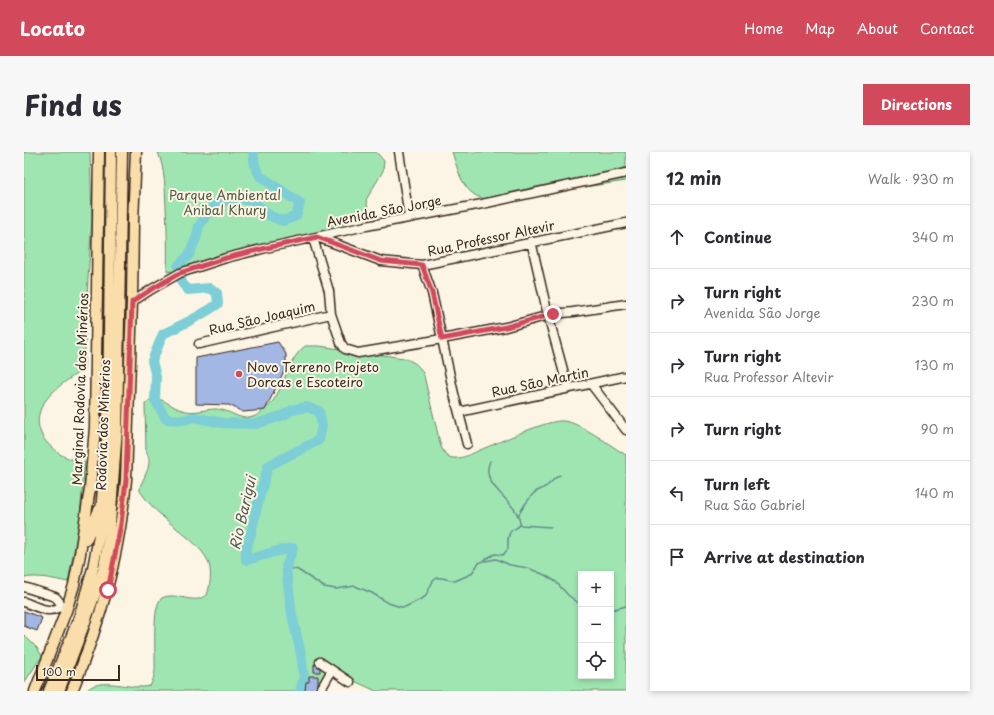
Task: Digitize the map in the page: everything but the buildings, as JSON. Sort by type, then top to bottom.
[{"type":"main road","points":[[100,152],[110,201]]},
{"type":"main road","name":"Marginal Rodovia dos Minérios","points":[[35,691],[74,585],[90,488],[94,440],[100,152]]},
{"type":"main road","name":"Rodovia dos Minérios","points":[[49,691],[79,618],[100,536],[108,428],[111,152]]},
{"type":"main road","name":"Rodovia dos Minérios","points":[[58,691],[86,622],[104,568],[109,537],[118,428],[122,152]]},
{"type":"main road","points":[[72,691],[87,655],[102,612],[113,568],[121,524],[126,480],[136,152]]},
{"type":"main road","points":[[120,218],[135,165]]},
{"type":"main road","points":[[80,554],[103,501]]},
{"type":"street","points":[[399,152],[409,217]]},
{"type":"street","name":"Avenida São Jorge","points":[[132,302],[180,273],[233,257],[315,237],[409,217],[482,204],[626,173]]},
{"type":"street","name":"Rua Professor Altevir","points":[[315,237],[381,261],[422,265],[531,241],[626,223]]},
{"type":"street","points":[[315,237],[329,291],[331,314],[341,343],[345,349],[358,353],[506,327],[548,315],[626,304]]},
{"type":"street","points":[[531,241],[548,315],[568,388]]},
{"type":"street","points":[[422,265],[432,293],[467,444]]},
{"type":"street","name":"Rua São Joaquim","points":[[199,344],[331,314]]},
{"type":"street","name":"Rua São Martin","points":[[459,412],[626,376]]},
{"type":"street","points":[[591,384],[626,430]]},
{"type":"street","points":[[24,587],[55,597],[64,609],[48,611],[24,602]]},
{"type":"street","points":[[320,662],[350,682]]},
{"type":"street","points":[[320,691],[332,670]]},
{"type":"green space","points":[[24,152],[90,152],[92,220],[84,369],[56,389],[42,407],[39,417],[39,427],[44,439],[53,449],[67,458],[85,462],[79,524],[68,582],[41,577],[24,578]]},
{"type":"green space","name":"Parque Ambiental Anibal Khury","points":[[158,152],[376,152],[384,161],[383,171],[366,200],[369,212],[355,216],[343,224],[325,232],[222,259],[181,277],[174,276],[171,271],[167,272],[165,186]]},
{"type":"green space","points":[[452,152],[626,152],[626,181],[495,200],[485,199],[476,196],[465,185]]},
{"type":"green space","points":[[305,346],[319,346],[404,358],[414,363],[421,369],[424,376],[441,447],[449,457],[452,458],[464,457],[535,427],[557,421],[564,421],[579,426],[596,435],[626,455],[626,691],[376,691],[352,680],[331,675],[318,691],[86,691],[92,686],[99,684],[134,687],[150,686],[155,671],[155,620],[159,602],[166,596],[199,599],[207,595],[209,588],[209,564],[202,551],[156,510],[140,491],[140,487],[149,465],[146,452],[145,404],[152,398],[156,398],[178,409],[186,411],[216,409],[242,418],[253,417],[259,414],[273,401],[299,351]]},
{"type":"green space","points":[[24,635],[37,648],[42,656],[24,683]]},
{"type":"waterway","name":"Rio Barigui","points":[[178,266],[189,255],[197,236],[199,226],[212,207],[232,197],[253,201],[270,216],[283,221],[296,216],[300,203],[260,176],[255,166],[253,152]]},
{"type":"waterway","name":"Rio Barigui","points":[[181,278],[182,283],[188,290],[210,288],[217,293],[218,304],[184,324],[163,334],[152,361],[156,377],[155,400],[166,419],[184,420],[194,417],[222,423],[256,424],[284,415],[292,410],[306,407],[319,411],[322,425],[319,440],[268,466],[246,549],[246,560],[293,548],[286,567],[292,615],[301,654],[304,678],[300,691]]},
{"type":"waterway","points":[[490,461],[488,470],[490,479],[494,487],[514,508],[520,525]]},
{"type":"waterway","points":[[518,516],[534,493],[560,475]]},
{"type":"waterway","points":[[286,567],[298,570],[324,587],[336,589],[355,586],[372,593],[388,603],[405,607],[425,597],[433,581],[437,578],[455,581],[471,574],[479,563],[491,556],[495,554],[503,555],[508,549],[510,532],[520,525],[551,527]]},
{"type":"waterway","points":[[485,561],[496,559],[510,565],[528,568],[545,575],[556,582],[568,595],[578,603]]},
{"type":"waterway","points":[[614,609],[626,606]]},
{"type":"place","name":"Novo Terreno Projeto Dorcas e Escoteiro","points":[[239,374]]},
{"type":"route","points":[[108,590],[118,546],[126,480],[132,302],[152,289],[180,273],[226,258],[317,237],[381,261],[422,265],[432,293],[442,339],[506,327],[553,314]]}]
